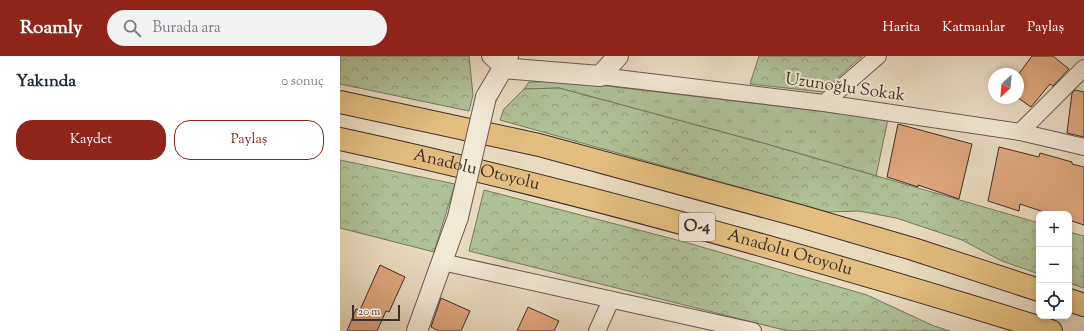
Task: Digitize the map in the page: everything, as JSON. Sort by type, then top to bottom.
[{"type":"highway","name":"O-4","points":[[340,102],[547,147],[800,216],[1036,289]]},
{"type":"highway","name":"Anadolu Otoyolu","points":[[340,139],[532,183],[647,214],[902,285],[1050,331]]},
{"type":"highway","points":[[1072,301],[1084,305]]},
{"type":"street","points":[[417,331],[458,217],[486,97],[501,60],[600,76],[618,56]]},
{"type":"street","points":[[824,103],[878,56]]},
{"type":"street","points":[[1020,132],[1084,68]]},
{"type":"street","name":"Uzunoğlu Sokak","points":[[600,76],[824,103],[1020,132],[1084,147]]},
{"type":"street","points":[[442,262],[753,331]]},
{"type":"street","points":[[597,331],[611,300]]},
{"type":"green space","points":[[340,56],[469,56],[473,95],[469,111],[340,84]]},
{"type":"green space","points":[[759,56],[862,56],[822,92],[750,84]]},
{"type":"green space","points":[[564,81],[888,119],[876,176],[763,143],[559,88],[524,89],[529,82]]},
{"type":"green space","points":[[559,88],[763,143],[1036,222],[1036,273],[1002,261],[962,240],[896,218],[859,211],[828,212],[500,120],[504,109],[524,89]]},
{"type":"green space","points":[[340,160],[455,184],[434,252],[340,228]]},
{"type":"green space","points":[[484,190],[681,241],[867,295],[934,326],[950,331],[788,331],[469,251]]},
{"type":"green space","points":[[1072,233],[1084,236],[1084,288],[1072,284]]},
{"type":"building","points":[[1032,56],[1053,56],[1069,69],[1053,86],[1050,84],[1031,107],[1024,102],[1023,68]]},
{"type":"building","points":[[1075,90],[1084,92],[1084,137],[1067,133],[1072,93]]},
{"type":"building","points":[[898,124],[972,144],[959,199],[918,185],[918,187],[887,177]]},
{"type":"building","points":[[999,147],[1039,157],[1040,153],[1084,167],[1084,225],[1072,221],[1072,211],[1041,211],[1020,204],[1019,211],[988,201]]},
{"type":"building","points":[[380,265],[405,277],[389,312],[386,311],[377,331],[347,331],[356,309],[360,310]]},
{"type":"building","points":[[441,298],[470,311],[461,331],[439,331],[431,327]]},
{"type":"building","points":[[528,307],[559,321],[554,331],[517,331]]}]
